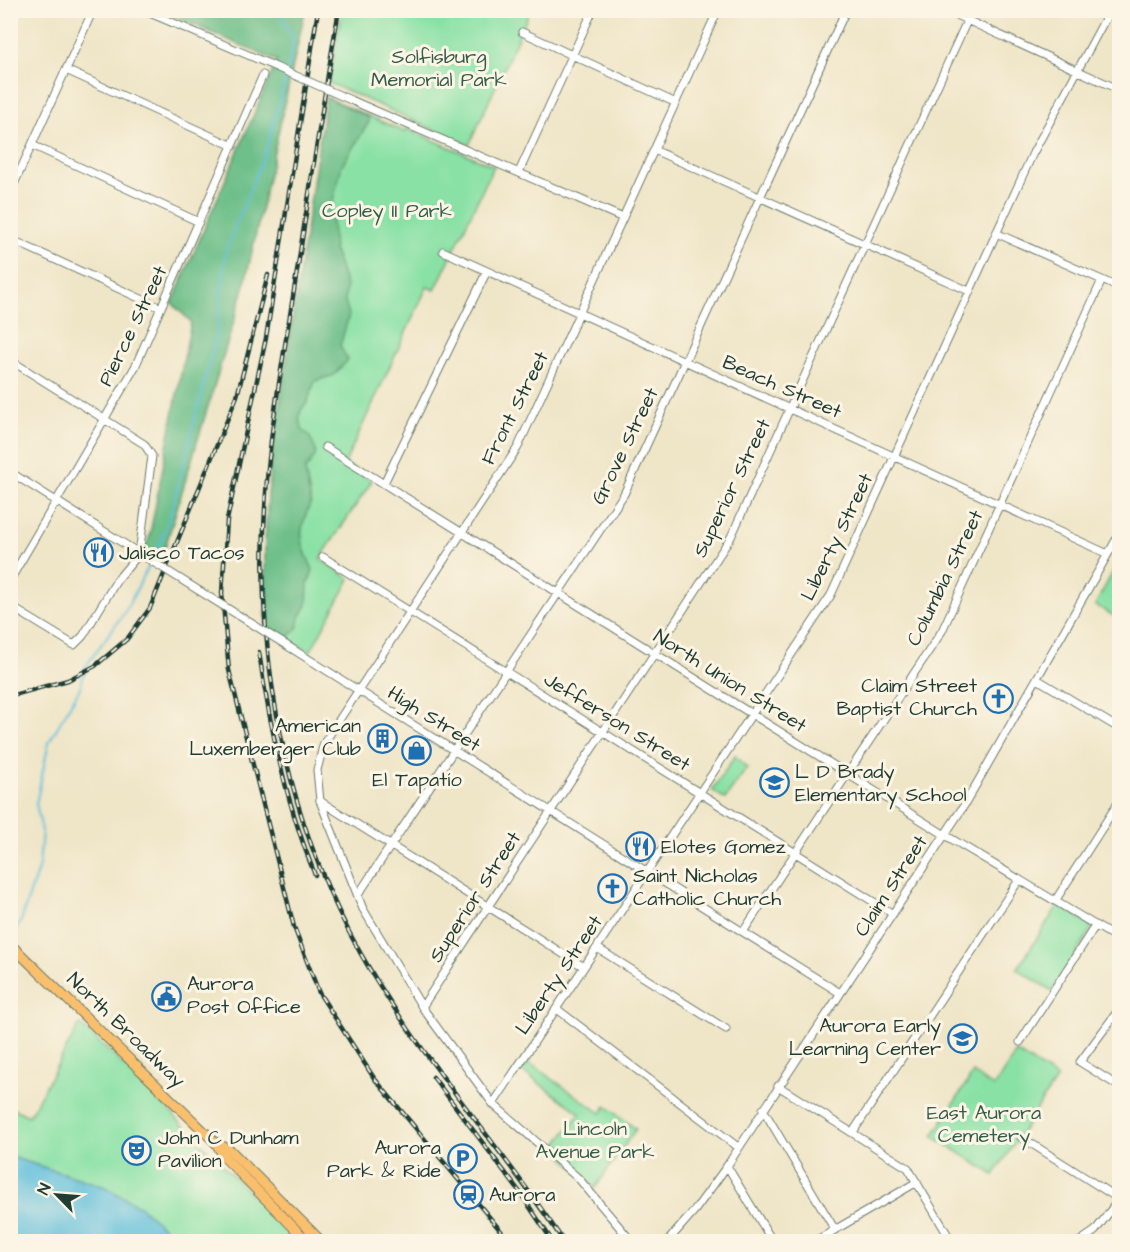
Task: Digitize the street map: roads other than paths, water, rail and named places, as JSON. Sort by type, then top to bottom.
[{"type":"main road","name":"North Broadway","points":[[11,945],[216,1143],[224,1157],[308,1242]]},
{"type":"main road","name":"North Broadway","points":[[216,1143],[230,1150],[322,1242]]},
{"type":"street","points":[[12,188],[93,10]]},
{"type":"street","points":[[142,10],[623,219]]},
{"type":"street","points":[[519,172],[593,10]]},
{"type":"street","name":"Front Street","points":[[632,1242],[579,1179],[493,1104],[422,1007],[363,909],[320,801],[317,784],[320,755],[324,743],[518,447],[718,10]]},
{"type":"street","name":"Grove Street","points":[[358,896],[624,494],[846,10]]},
{"type":"street","points":[[945,10],[1119,90]]},
{"type":"street","name":"Superior Street","points":[[422,1007],[731,537],[972,10]]},
{"type":"street","name":"Liberty Street","points":[[493,1104],[836,585],[1033,153],[1110,10]]},
{"type":"street","points":[[522,32],[676,103]]},
{"type":"street","points":[[66,70],[233,146]]},
{"type":"street","name":"Pierce Street","points":[[10,580],[135,367],[263,75]]},
{"type":"street","points":[[32,145],[199,222]]},
{"type":"street","points":[[654,150],[969,291]]},
{"type":"street","points":[[996,233],[1119,288]]},
{"type":"street","points":[[10,239],[161,308]]},
{"type":"street","name":"Beach Street","points":[[442,251],[1108,554]]},
{"type":"street","points":[[384,483],[487,271]]},
{"type":"street","name":"Columbia Street","points":[[743,932],[934,645],[1102,280]]},
{"type":"street","points":[[10,360],[144,444],[152,456],[139,554],[117,580],[83,636],[74,645],[10,606]]},
{"type":"street","name":"North Union Street","points":[[325,447],[945,835],[1119,940]]},
{"type":"street","name":"High Street","points":[[10,472],[840,993]]},
{"type":"street","name":"Claim Street","points":[[667,1242],[695,1210],[727,1166],[975,788],[1119,533]]},
{"type":"street","name":"Jefferson Street","points":[[323,557],[893,914]]},
{"type":"street","points":[[1037,679],[1119,729]]},
{"type":"street","points":[[1055,901],[1119,800]]},
{"type":"street","points":[[320,801],[584,967]]},
{"type":"street","points":[[853,1132],[1019,880]]},
{"type":"street","points":[[1020,1042],[1095,926]]},
{"type":"street","points":[[597,948],[726,1029]]},
{"type":"street","points":[[1119,1008],[1080,1062],[1119,1087]]},
{"type":"street","points":[[557,1009],[738,1147]]},
{"type":"street","points":[[778,1086],[902,1163],[917,1182],[952,1242]]},
{"type":"street","points":[[763,1109],[835,1230]]},
{"type":"street","points":[[1021,1137],[1119,1198],[1095,1231],[1079,1242]]},
{"type":"street","points":[[727,1166],[773,1242]]},
{"type":"street","points":[[814,1242],[917,1182]]},
{"type":"water","points":[[11,1157],[103,1186],[141,1207],[178,1241],[11,1241]]},
{"type":"waterway","points":[[278,10],[293,38],[289,69]]},
{"type":"waterway","points":[[10,937],[21,921],[39,866],[42,831],[36,804],[49,742],[80,688],[86,666],[124,613],[157,551],[170,517],[216,337],[226,250],[265,153],[287,75]]},
{"type":"railway","points":[[318,10],[266,338],[227,520],[222,593],[229,670],[294,927],[319,993],[374,1078],[510,1242]]},
{"type":"railway","points":[[339,10],[278,393],[267,479],[263,562],[265,617],[270,671],[279,726],[291,779],[307,832],[326,883],[349,932],[372,973],[424,1052],[564,1242]]},
{"type":"railway","points":[[10,696],[68,680],[95,666],[127,639],[150,608],[237,396],[268,275]]},
{"type":"railway","points":[[259,652],[268,709],[287,793],[315,875]]},
{"type":"railway","points":[[433,1077],[519,1191],[553,1242]]},
{"type":"place","name":"Jalisco Tacos","points":[[98,553]]},
{"type":"place","name":"Claim Street Baptist Church","points":[[998,698]]},
{"type":"place","name":"American Luxemberger Club","points":[[382,738]]},
{"type":"place","name":"El Tapatío","points":[[417,750]]},
{"type":"place","name":"L D Brady Elementary School","points":[[774,783]]},
{"type":"place","name":"Elotes Gomez","points":[[640,847]]},
{"type":"place","name":"Saint Nicholas Catholic Church","points":[[612,888]]},
{"type":"place","name":"Aurora Post Office","points":[[166,996]]},
{"type":"place","name":"Aurora Early Learning Center","points":[[962,1038]]},
{"type":"place","name":"John C Dunham Pavilion","points":[[137,1150]]},
{"type":"place","name":"Aurora Park & Ride","points":[[462,1159]]},
{"type":"place","name":"Aurora","points":[[468,1195]]},
{"type":"park label","name":"Solfisburg Memorial Park","points":[[439,68]]},
{"type":"park label","name":"Copley II Park","points":[[387,211]]},
{"type":"park label","name":"East Aurora Cemetery","points":[[984,1124]]},
{"type":"park label","name":"Lincoln Avenue Park","points":[[595,1140]]}]
